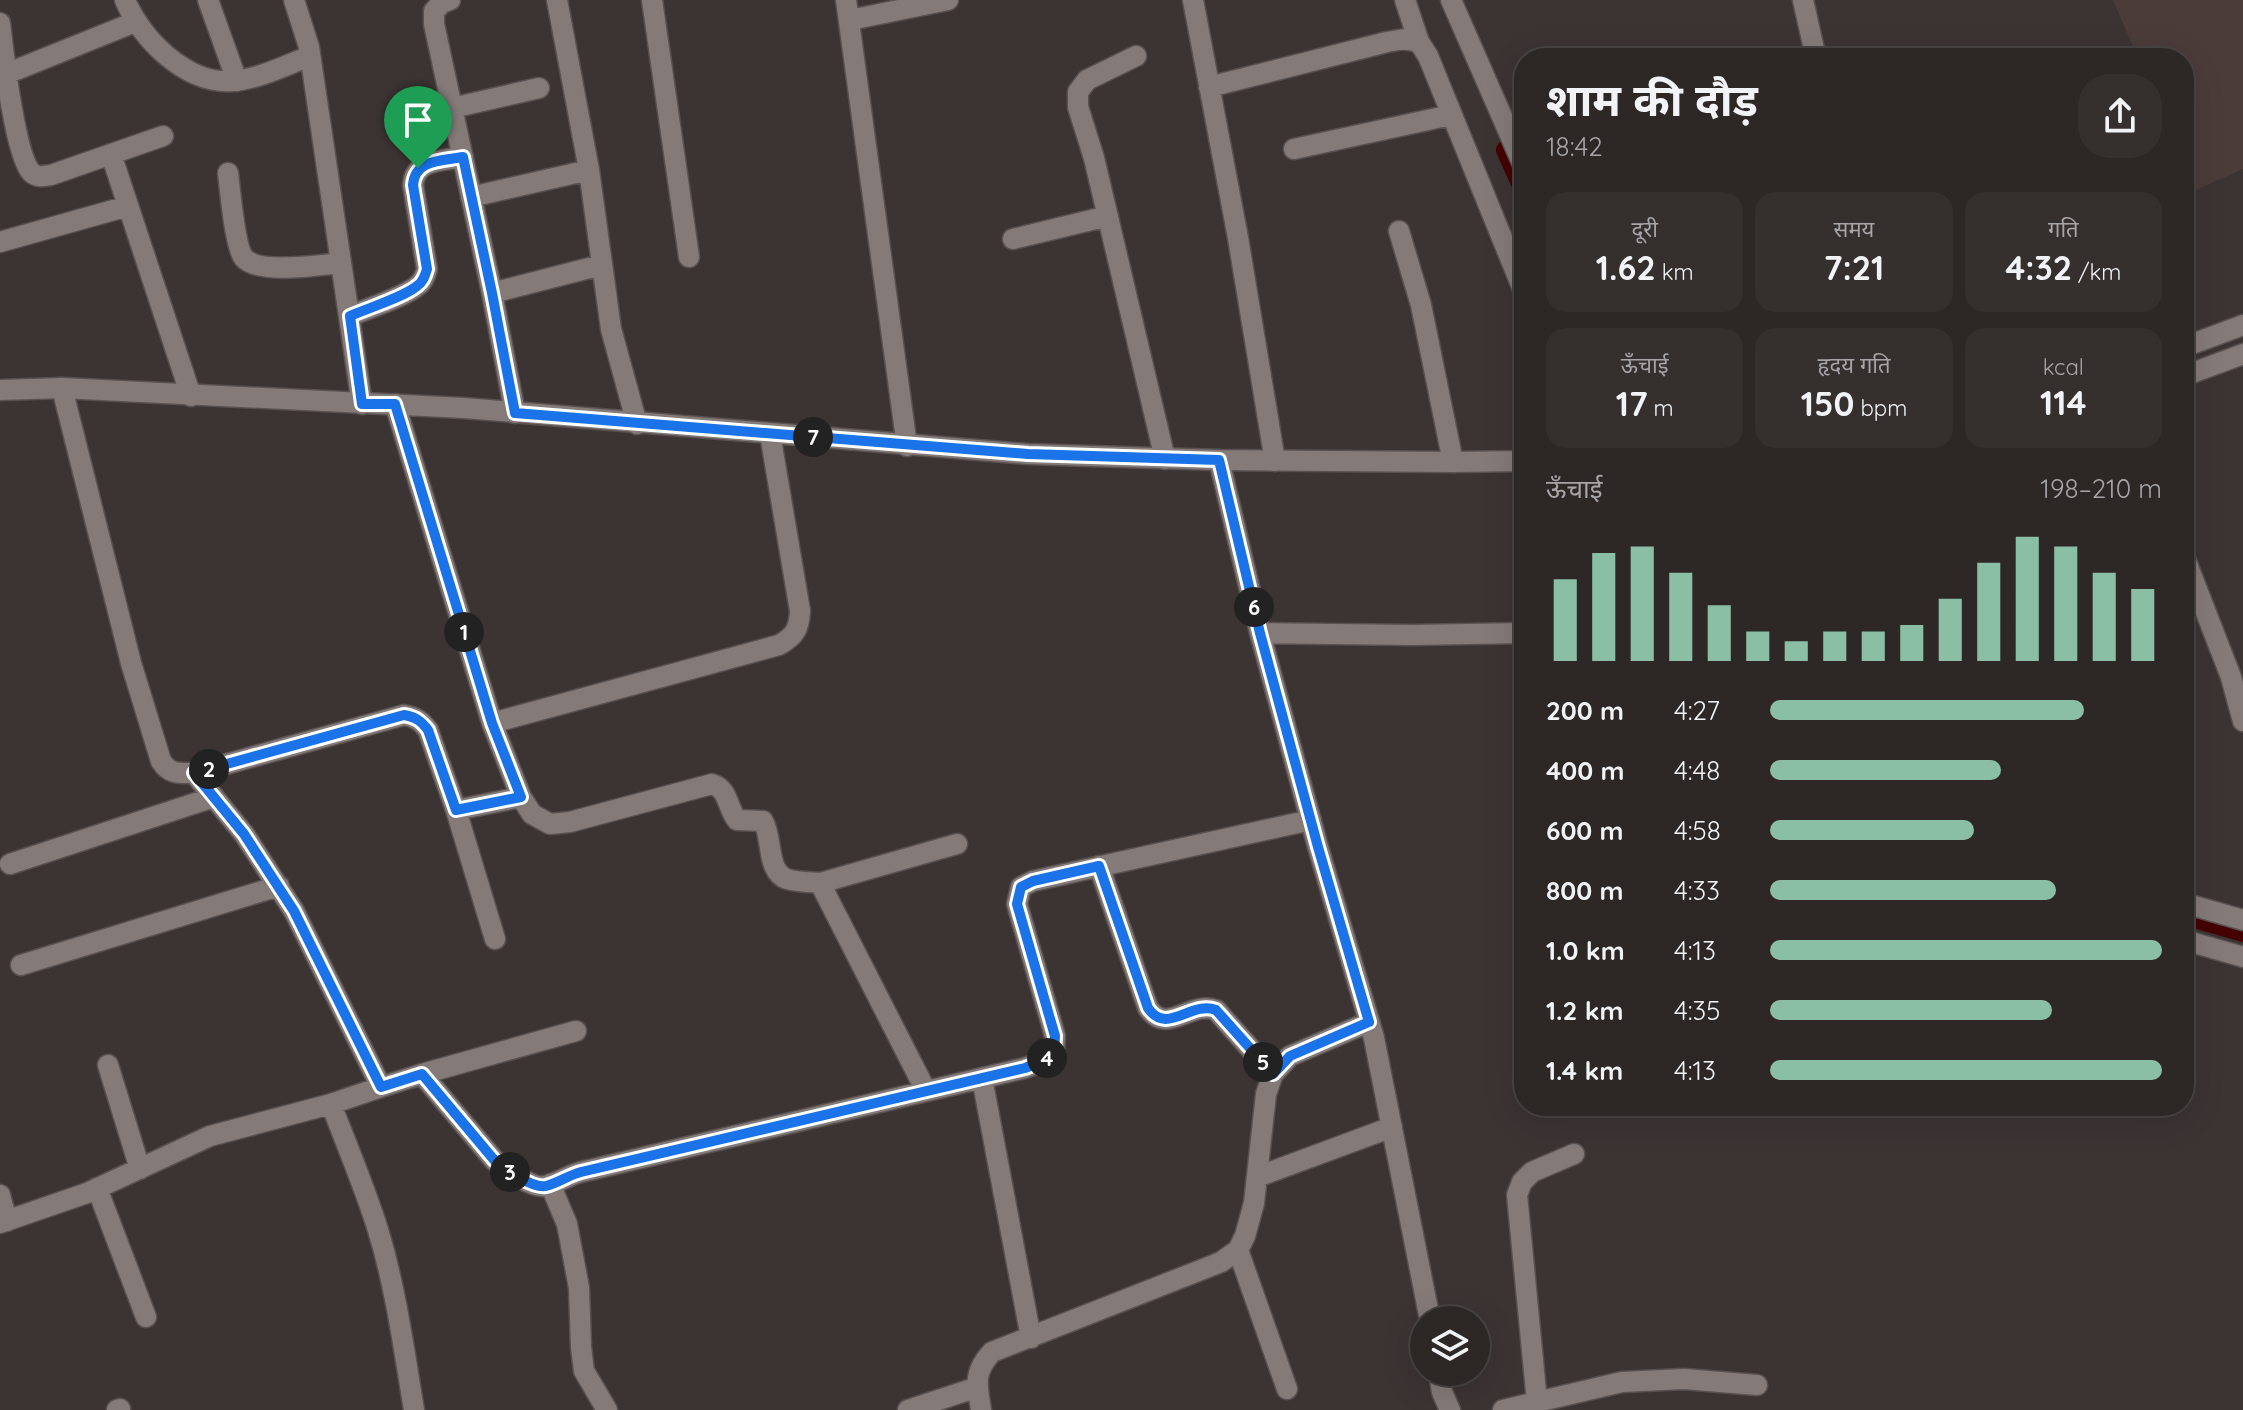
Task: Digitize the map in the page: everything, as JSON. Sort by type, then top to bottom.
[{"type":"street","points":[[125,0],[135,22],[161,52],[179,65],[215,80],[237,81],[310,56]]},
{"type":"street","points":[[208,0],[237,81]]},
{"type":"street","points":[[294,0],[310,56],[362,404]]},
{"type":"street","points":[[450,0],[434,11],[434,24],[515,413]]},
{"type":"street","points":[[557,0],[589,170],[611,329],[637,424]]},
{"type":"street","points":[[652,0],[689,257]]},
{"type":"street","points":[[907,446],[848,10],[948,0]]},
{"type":"street","points":[[1193,0],[1238,238],[1275,461]]},
{"type":"street","points":[[1405,0],[1419,42],[1428,56],[1514,268]]},
{"type":"street","points":[[1451,0],[1514,144]]},
{"type":"street","points":[[1803,0],[1814,48]]},
{"type":"street","points":[[6,74],[135,22]]},
{"type":"street","points":[[0,23],[7,119],[27,166],[38,176],[51,175],[163,136]]},
{"type":"street","points":[[1209,87],[1387,42],[1404,39],[1419,42]]},
{"type":"street","points":[[1136,56],[1087,80],[1078,92],[1078,107],[1094,158],[1165,459]]},
{"type":"street","points":[[452,108],[539,88]]},
{"type":"street","points":[[1294,149],[1451,115]]},
{"type":"street","points":[[111,154],[191,396]]},
{"type":"street","points":[[350,316],[417,286],[425,278],[427,269],[413,185],[414,174],[425,165],[463,157]]},
{"type":"street","points":[[471,197],[589,170]]},
{"type":"street","points":[[228,173],[243,257],[265,268],[341,263]]},
{"type":"street","points":[[0,242],[128,206]]},
{"type":"street","points":[[1013,239],[1108,216]]},
{"type":"street","points":[[1399,231],[1421,305],[1453,462]]},
{"type":"street","points":[[492,293],[601,265]]},
{"type":"street","points":[[2194,343],[2243,325]]},
{"type":"street","points":[[2194,372],[2243,354]]},
{"type":"street","points":[[62,388],[131,663],[166,769],[175,773],[194,773],[404,715],[413,716],[428,730],[495,939]]},
{"type":"street","points":[[0,390],[62,388],[395,404],[1028,454],[1275,461],[1514,461]]},
{"type":"street","points":[[395,404],[492,723],[521,797],[532,814],[550,824],[570,822],[712,784],[724,791],[732,815],[737,820],[763,821],[774,867],[780,875],[820,883],[957,844]]},
{"type":"street","points":[[492,723],[779,645],[793,637],[799,625],[800,611],[770,434]]},
{"type":"street","points":[[1219,460],[1260,633],[1369,1022],[1427,1306]]},
{"type":"street","points":[[2194,576],[2233,653],[2237,697],[2243,721]]},
{"type":"street","points":[[1260,633],[1514,633]]},
{"type":"street","points":[[194,773],[244,834],[294,911],[381,1087]]},
{"type":"street","points":[[10,864],[214,797]]},
{"type":"street","points":[[456,810],[521,797]]},
{"type":"street","points":[[422,1074],[495,1161],[538,1186],[581,1172],[1043,1061],[1054,1052],[1055,1036],[1017,904],[1021,887],[1033,881],[1311,820]]},
{"type":"street","points":[[1099,866],[1152,1015],[1165,1020],[1203,1008],[1216,1010],[1273,1074]]},
{"type":"street","points":[[820,883],[926,1091]]},
{"type":"street","points":[[21,965],[279,886]]},
{"type":"street","points":[[2194,906],[2243,920]]},
{"type":"street","points":[[2194,943],[2243,957]]},
{"type":"street","points":[[981,1410],[979,1366],[992,1352],[1221,1262],[1238,1250],[1254,1203],[1266,1094],[1273,1074],[1290,1056],[1369,1022]]},
{"type":"street","points":[[0,1195],[4,1222],[97,1188],[210,1136],[331,1104],[422,1074],[576,1031]]},
{"type":"street","points":[[108,1065],[140,1169]]},
{"type":"street","points":[[982,1078],[1031,1338]]},
{"type":"street","points":[[331,1104],[386,1260],[395,1295],[414,1410]]},
{"type":"street","points":[[1257,1177],[1392,1127]]},
{"type":"street","points":[[1537,1402],[1517,1195],[1522,1182],[1532,1172],[1574,1154]]},
{"type":"street","points":[[550,1184],[567,1224],[579,1288],[584,1371],[607,1410]]},
{"type":"street","points":[[97,1188],[146,1317]]},
{"type":"street","points":[[1238,1250],[1287,1389]]},
{"type":"street","points":[[1503,1410],[1537,1402],[1572,1402],[1622,1382],[1684,1379],[1757,1385]]},
{"type":"street","points":[[1441,1386],[1450,1410]]},
{"type":"street","points":[[908,1410],[978,1387]]},
{"type":"shaded area","points":[[2113,0],[2243,0],[2243,169],[2196,190],[2194,48],[2134,48]]},
{"type":"waterway","points":[[1506,150],[1514,168]]},
{"type":"waterway","points":[[2194,918],[2243,932]]},
{"type":"route","points":[[463,157],[515,413],[907,446],[1028,454],[1219,460],[1260,633],[1369,1022],[1290,1056],[1273,1074],[1216,1010],[1209,1007],[1165,1020],[1158,1019],[1148,1008],[1099,866],[1033,881],[1021,887],[1017,904],[1055,1036],[1054,1052],[1043,1061],[1025,1068],[581,1172],[544,1186],[532,1183],[495,1161],[422,1074],[381,1087],[294,911],[244,834],[194,773],[404,715],[421,721],[428,730],[456,810],[521,797],[492,723],[395,404],[362,404],[350,316],[417,286],[425,278],[427,269],[413,185],[418,168],[463,157]]}]
